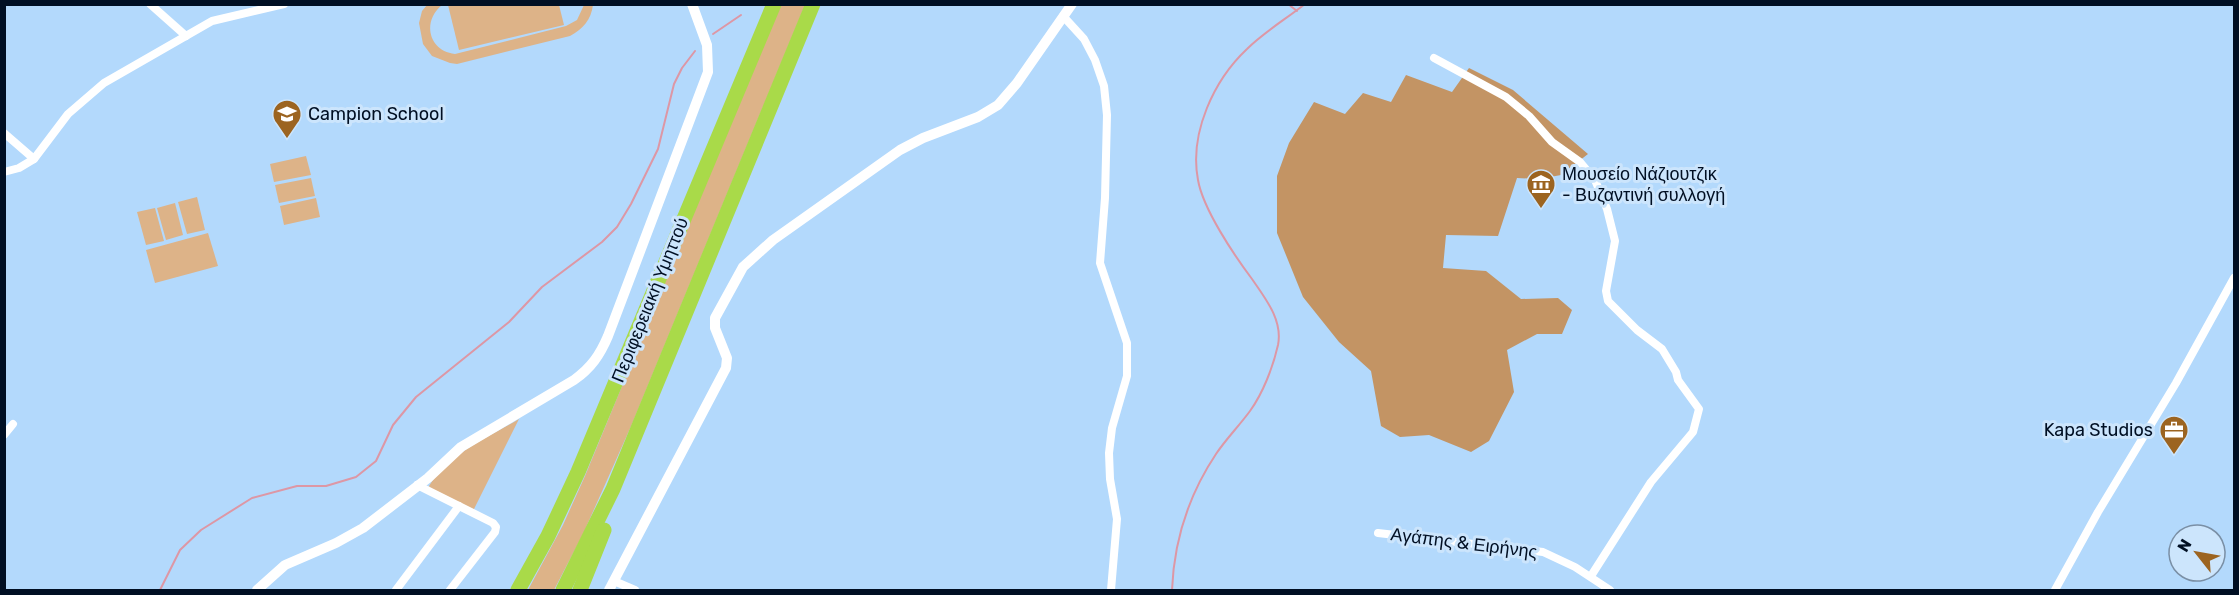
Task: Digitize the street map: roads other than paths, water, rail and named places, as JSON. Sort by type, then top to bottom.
[{"type":"highway","name":"Περιφερειακή Υμηττού","points":[[518,591],[548,536],[591,443],[774,4]]},
{"type":"highway","name":"Περιφερειακή Υμηττού","points":[[563,591],[598,522],[642,420],[813,4]]},
{"type":"highway","points":[[580,591],[626,472],[642,420]]},
{"type":"street","points":[[150,4],[186,36]]},
{"type":"street","points":[[4,172],[19,168],[34,159],[68,114],[104,83],[212,21],[284,4]]},
{"type":"street","points":[[257,591],[280,568],[355,533],[390,509],[461,447],[579,376],[589,369],[599,356],[708,72],[706,45],[692,4]]},
{"type":"street","points":[[635,591],[612,586],[726,368],[727,358],[715,328],[715,318],[743,267],[773,240],[900,150],[923,138],[978,117],[998,105],[1017,84],[1071,4]]},
{"type":"street","points":[[1063,16],[1084,39],[1095,60],[1104,86],[1107,115],[1100,263],[1127,343],[1127,376],[1112,428],[1109,453],[1110,479],[1117,519],[1111,591]]},
{"type":"street","points":[[1434,58],[1506,97],[1529,116],[1552,142],[1580,162],[1595,180],[1607,209],[1615,242],[1606,291],[1608,301],[1637,330],[1662,349],[1676,372],[1678,380],[1699,409],[1693,432],[1651,482],[1591,576]]},
{"type":"street","points":[[4,133],[34,159]]},
{"type":"street","points":[[2055,591],[2098,512],[2235,278]]},
{"type":"street","points":[[4,435],[13,424]]},
{"type":"street","points":[[417,486],[493,524],[496,530],[450,591]]},
{"type":"street","points":[[396,590],[459,506]]},
{"type":"street","name":"Αγάπης & Ειρήνης","points":[[1378,533],[1544,552],[1591,576],[1610,591]]},
{"type":"waterway","points":[[1288,4],[1297,11]]},
{"type":"waterway","points":[[1172,590],[1179,536],[1190,502],[1216,454],[1259,396],[1267,380],[1279,336],[1272,310],[1220,231],[1201,192],[1196,162],[1201,126],[1215,92],[1235,62],[1261,37],[1305,4]]},
{"type":"waterway","points":[[713,34],[741,15]]},
{"type":"waterway","points":[[160,590],[180,550],[201,530],[252,498],[297,486],[326,486],[356,477],[376,461],[393,425],[416,397],[509,322],[542,287],[602,242],[617,227],[658,149],[674,84],[682,68],[695,51]]},
{"type":"place","name":"Campion School","points":[[287,140]]},
{"type":"place","name":"Μουσείο Νάζιουτζικ - Βυζαντινή συλλογή","points":[[1541,210]]},
{"type":"place","name":"Kapa Studios","points":[[2174,456]]}]
